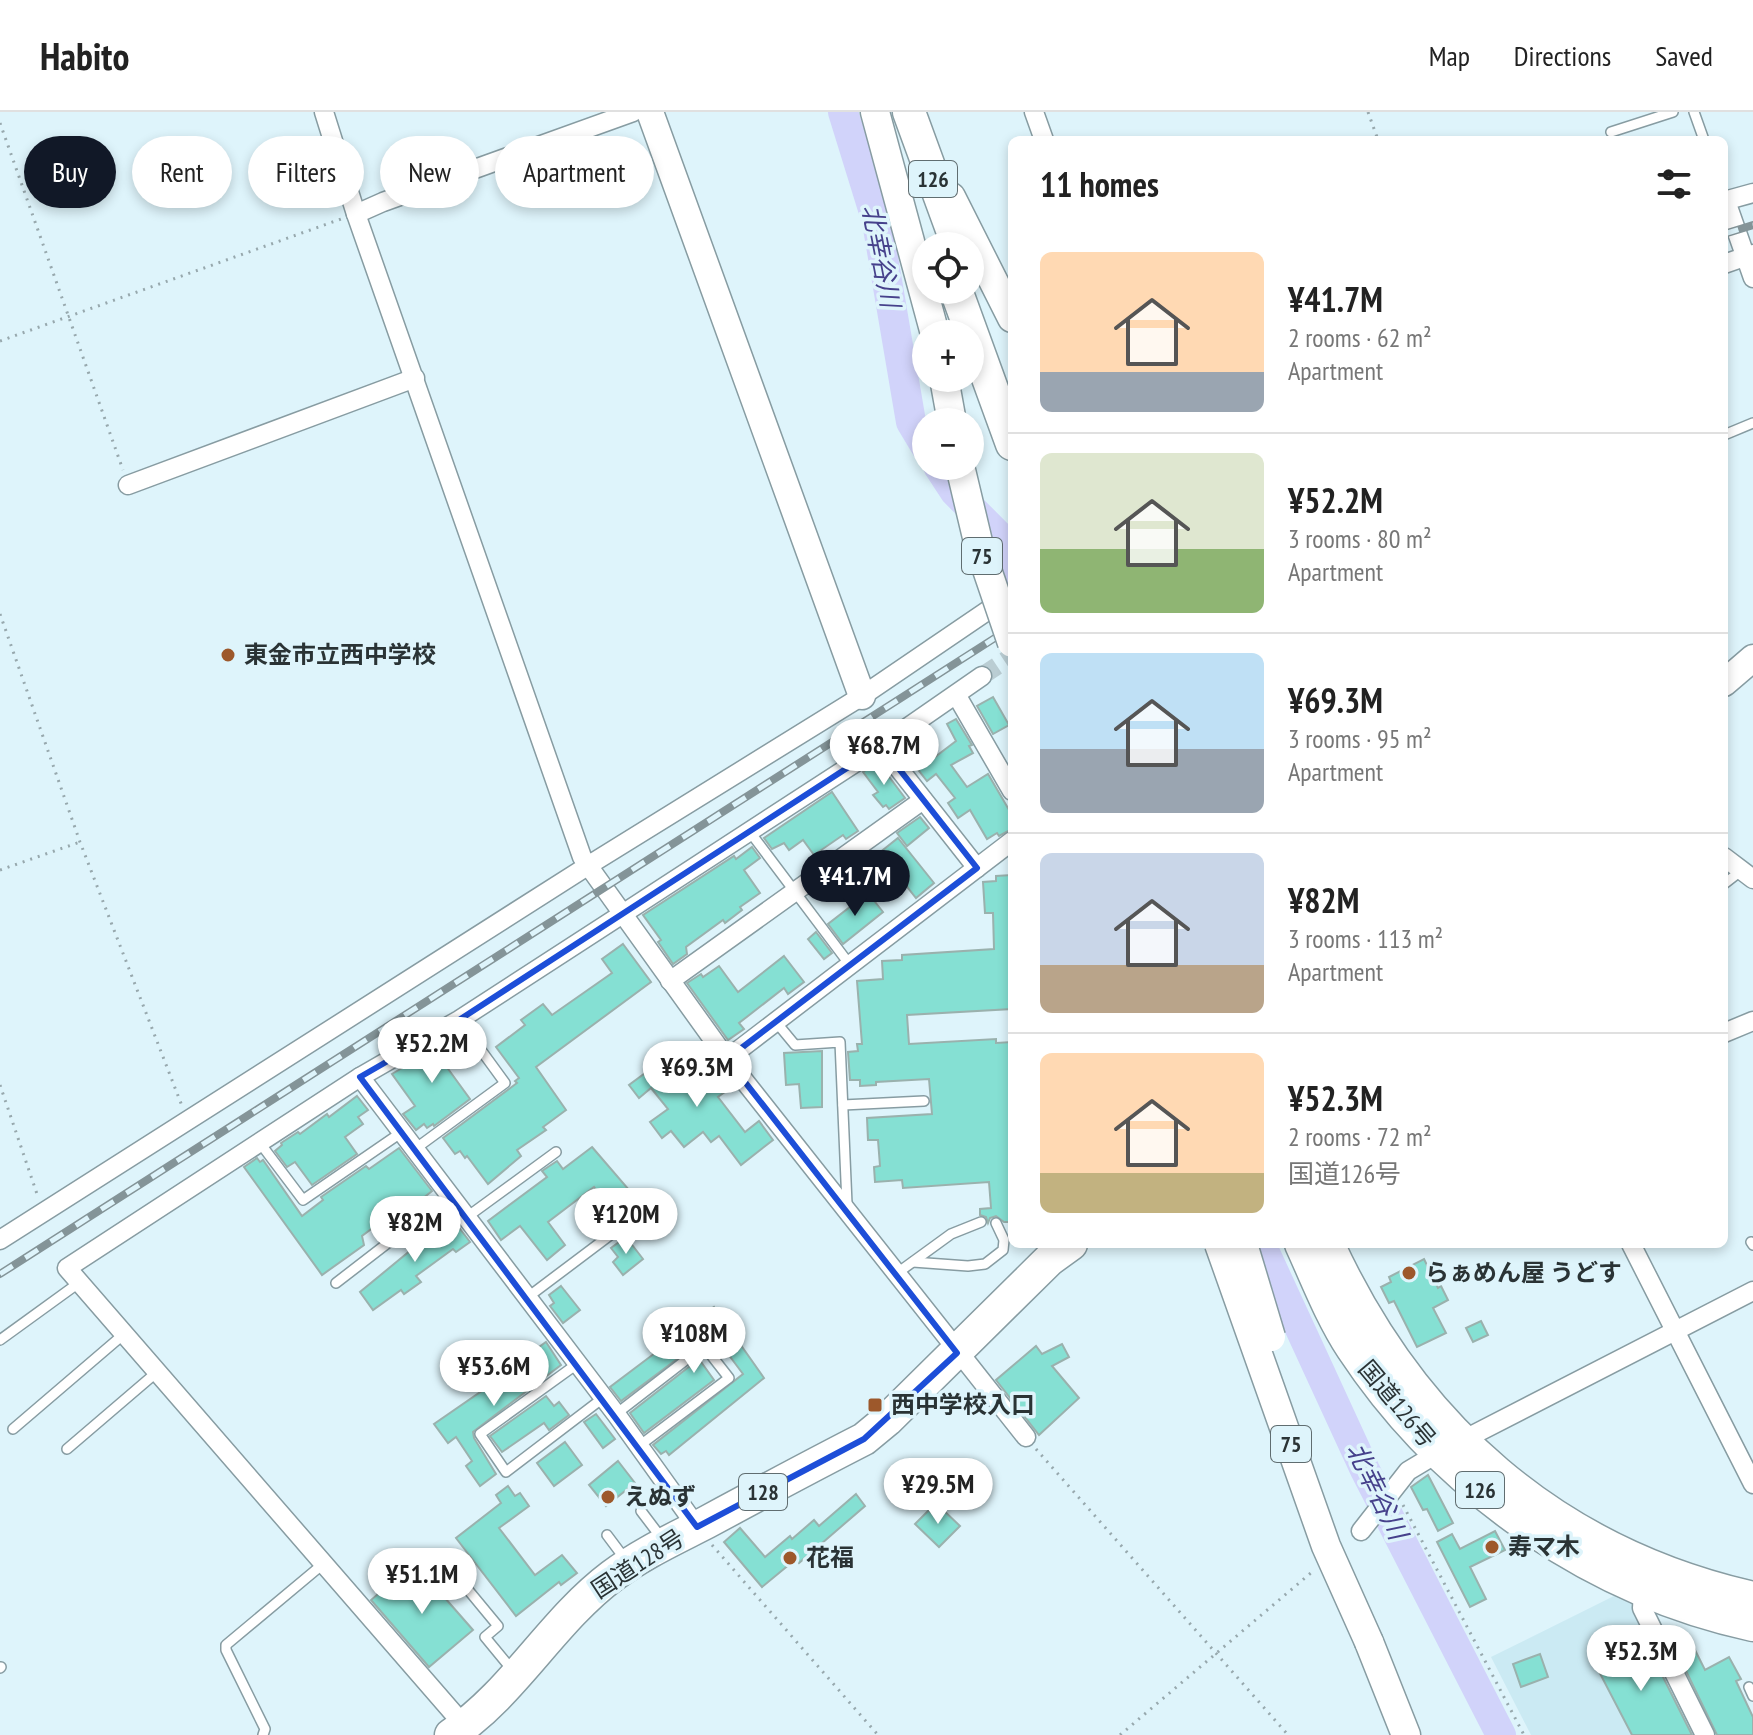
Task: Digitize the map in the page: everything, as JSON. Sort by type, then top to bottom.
[{"type":"highway","name":"126","points":[[892,112],[936,232]]},
{"type":"highway","name":"126","points":[[909,112],[953,232]]},
{"type":"highway","points":[[961,304],[1008,433]]},
{"type":"highway","points":[[980,304],[1008,381]]},
{"type":"highway","name":"国道128号","points":[[463,1732],[572,1610],[611,1576],[665,1543],[864,1439],[957,1353],[1049,1260],[1066,1248]]},
{"type":"highway","name":"国道126号","points":[[1303,1248],[1350,1345],[1378,1386],[1449,1447],[1519,1520],[1562,1548],[1643,1592],[1753,1625]]},
{"type":"highway","name":"国道126号","points":[[1330,1248],[1351,1294],[1449,1447],[1598,1542],[1681,1578],[1753,1598]]},
{"type":"main road","points":[[875,112],[931,320]]},
{"type":"main road","points":[[929,168],[957,205],[1008,310]]},
{"type":"main road","name":"75","points":[[963,480],[979,546],[1008,631]]},
{"type":"main road","name":"75","points":[[1220,1248],[1326,1546],[1406,1735]]},
{"type":"main road","name":"75","points":[[1244,1248],[1287,1394],[1369,1642]]},
{"type":"street","points":[[324,112],[356,214],[582,857],[727,1059],[1026,1437]]},
{"type":"street","points":[[356,214],[633,112]]},
{"type":"street","points":[[650,112],[862,696]]},
{"type":"street","points":[[1034,112],[1043,136]]},
{"type":"street","points":[[1728,198],[1753,193]]},
{"type":"street","points":[[1728,206],[1750,255],[1753,278]]},
{"type":"street","points":[[1728,263],[1750,255]]},
{"type":"street","points":[[128,485],[415,378]]},
{"type":"street","points":[[0,1240],[589,865],[862,696],[1008,597]]},
{"type":"street","points":[[1728,680],[1753,658]]},
{"type":"street","points":[[463,1732],[323,1564],[67,1268],[360,1077],[459,1020],[750,832],[957,696],[982,676]]},
{"type":"street","points":[[957,696],[1008,784]]},
{"type":"street","points":[[881,746],[977,868]]},
{"type":"street","points":[[670,981],[923,800]]},
{"type":"street","points":[[727,1059],[1008,844]]},
{"type":"street","points":[[1728,860],[1747,874]]},
{"type":"street","points":[[1728,1031],[1753,1021]]},
{"type":"street","points":[[360,1077],[616,1414],[697,1527]]},
{"type":"street","points":[[1633,1248],[1753,1484]]},
{"type":"street","points":[[1361,1531],[1408,1471],[1753,1291]]},
{"type":"street","points":[[1643,1592],[1642,1608],[1705,1735]]},
{"type":"lane","points":[[1611,132],[1673,112]]},
{"type":"lane","points":[[1694,112],[1703,136]]},
{"type":"lane","points":[[1728,433],[1753,423]]},
{"type":"lane","points":[[750,832],[850,965]]},
{"type":"lane","points":[[1728,882],[1747,874]]},
{"type":"lane","points":[[415,1149],[505,1083],[459,1020]]},
{"type":"lane","points":[[776,1022],[795,1045],[840,1042],[847,1212]]},
{"type":"lane","points":[[843,1105],[924,1101]]},
{"type":"lane","points":[[260,1143],[303,1200],[402,1132]]},
{"type":"lane","points":[[467,1217],[556,1152]]},
{"type":"lane","points":[[336,1283],[450,1195]]},
{"type":"lane","points":[[896,1274],[951,1234],[981,1222]]},
{"type":"lane","points":[[996,1223],[1004,1240],[1003,1250]]},
{"type":"lane","points":[[528,1297],[621,1227]]},
{"type":"lane","points":[[913,1262],[968,1266],[985,1264],[1008,1246]]},
{"type":"lane","points":[[0,1340],[80,1282]]},
{"type":"lane","points":[[13,1429],[124,1334]]},
{"type":"lane","points":[[616,1414],[704,1346],[729,1378],[639,1446]]},
{"type":"lane","points":[[577,1364],[480,1434],[506,1472],[603,1398]]},
{"type":"lane","points":[[67,1449],[157,1372]]},
{"type":"lane","points":[[641,1511],[665,1543]]},
{"type":"lane","points":[[607,1535],[629,1565]]},
{"type":"lane","points":[[263,1735],[265,1729],[226,1645],[323,1564]]},
{"type":"lane","points":[[450,1568],[498,1626],[485,1637],[515,1674]]},
{"type":"path","points":[[1368,112],[1377,136]]},
{"type":"path","points":[[0,123],[128,485]]},
{"type":"path","points":[[0,341],[356,214]]},
{"type":"path","points":[[0,614],[80,842],[188,1121]]},
{"type":"path","points":[[0,870],[80,842]]},
{"type":"path","points":[[0,1085],[44,1213]]},
{"type":"path","points":[[1026,1437],[1288,1735]]},
{"type":"path","points":[[1396,1490],[1524,1735]]},
{"type":"path","points":[[697,1527],[878,1735]]},
{"type":"path","points":[[1120,1735],[1319,1567]]},
{"type":"highlighted area","points":[[881,746],[977,868],[727,1059],[957,1353],[864,1439],[697,1527],[360,1077],[459,1020]]},
{"type":"shaded area","points":[[1618,1594],[1631,1600],[1698,1735],[1531,1735],[1491,1657]]},
{"type":"building","points":[[993,697],[1008,726],[993,734],[977,706]]},
{"type":"building","points":[[956,719],[972,745],[969,746],[973,753],[951,765],[967,787],[988,774],[1008,808],[1008,831],[999,836],[997,833],[987,839],[970,810],[958,818],[948,803],[955,798],[936,774],[927,781],[901,748],[915,738],[931,760],[956,741],[947,724]]},
{"type":"building","points":[[878,762],[905,798],[889,809],[886,805],[883,807],[873,795],[878,792],[863,772]]},
{"type":"building","points":[[832,792],[858,831],[846,839],[843,835],[814,855],[803,840],[789,850],[784,843],[772,849],[764,838]]},
{"type":"building","points":[[920,817],[929,828],[907,846],[897,833]]},
{"type":"building","points":[[898,838],[934,883],[916,898],[892,868],[875,881],[865,869],[876,859],[874,857]]},
{"type":"building","points":[[752,847],[760,858],[744,870],[760,893],[725,923],[723,920],[686,947],[687,954],[673,964],[643,915]]},
{"type":"building","points":[[1008,875],[1008,1009],[907,1015],[909,1044],[996,1039],[996,1043],[1008,1042],[1008,1222],[996,1216],[990,1218],[988,1223],[986,1217],[980,1215],[980,1209],[991,1208],[989,1182],[903,1188],[902,1180],[875,1182],[874,1167],[880,1166],[878,1140],[868,1140],[867,1118],[932,1114],[929,1079],[860,1086],[860,1080],[850,1080],[848,1052],[858,1051],[857,1044],[862,1044],[857,981],[883,979],[882,961],[902,960],[902,955],[994,949],[993,913],[985,913],[983,882],[996,881],[996,876]]},
{"type":"building","points":[[868,893],[883,912],[843,944],[828,924]]},
{"type":"building","points":[[816,932],[832,953],[824,959],[808,939]]},
{"type":"building","points":[[623,944],[651,982],[536,1067],[566,1110],[543,1127],[546,1130],[517,1150],[521,1156],[488,1184],[467,1156],[465,1158],[460,1151],[455,1154],[443,1138],[517,1083],[515,1081],[519,1078],[496,1047],[525,1025],[521,1020],[543,1004],[552,1015],[612,973],[602,959]]},
{"type":"building","points":[[784,956],[804,982],[788,994],[784,988],[739,1023],[744,1029],[728,1040],[687,983],[719,966],[738,992]]},
{"type":"building","points":[[457,1035],[465,1046],[453,1055],[456,1059],[446,1066],[470,1099],[434,1126],[427,1128],[424,1124],[416,1130],[403,1114],[415,1106],[392,1074]]},
{"type":"building","points":[[675,1051],[699,1083],[712,1073],[726,1091],[718,1097],[745,1132],[759,1121],[773,1140],[741,1165],[719,1136],[711,1142],[703,1132],[684,1147],[671,1131],[662,1138],[650,1122],[668,1109],[651,1088],[639,1098],[629,1085]]},
{"type":"building","points":[[822,1051],[822,1107],[801,1108],[799,1084],[786,1085],[784,1053]]},
{"type":"building","points":[[357,1096],[368,1110],[358,1117],[363,1124],[345,1137],[357,1154],[312,1185],[295,1162],[287,1167],[275,1151],[281,1143],[298,1132],[300,1134],[327,1114],[329,1117]]},
{"type":"building","points":[[592,1147],[636,1198],[614,1214],[594,1187],[548,1222],[565,1245],[547,1260],[520,1226],[501,1240],[488,1221],[547,1177],[542,1171],[557,1161],[563,1169]]},
{"type":"building","points":[[399,1148],[432,1191],[402,1215],[398,1209],[362,1236],[364,1245],[322,1275],[244,1167],[257,1158],[260,1162],[263,1160],[302,1216],[323,1200],[321,1197]]},
{"type":"building","points":[[451,1217],[470,1242],[456,1252],[453,1249],[416,1276],[421,1282],[404,1294],[401,1290],[373,1310],[360,1292]]},
{"type":"building","points":[[626,1237],[643,1259],[623,1275],[613,1262],[618,1257],[611,1248]]},
{"type":"building","points":[[1424,1259],[1438,1288],[1441,1286],[1448,1300],[1433,1308],[1446,1333],[1417,1347],[1394,1301],[1389,1303],[1381,1287],[1391,1282],[1389,1277]]},
{"type":"building","points":[[561,1286],[580,1310],[563,1323],[550,1306],[554,1303],[549,1295]]},
{"type":"building","points":[[714,1307],[764,1378],[669,1455],[666,1451],[661,1454],[653,1445],[743,1374],[716,1338],[711,1342],[704,1339],[621,1401],[610,1387]]},
{"type":"building","points":[[1481,1321],[1488,1335],[1473,1342],[1466,1328]]},
{"type":"building","points":[[546,1342],[561,1365],[473,1432],[496,1474],[480,1486],[466,1466],[472,1461],[456,1437],[448,1443],[434,1424],[534,1355],[532,1352]]},
{"type":"building","points":[[1062,1344],[1069,1357],[1052,1366],[1079,1398],[1039,1435],[996,1380],[1036,1346],[1042,1354]]},
{"type":"building","points":[[699,1359],[714,1380],[644,1433],[630,1413]]},
{"type":"building","points":[[546,1396],[554,1406],[559,1402],[569,1415],[549,1430],[544,1423],[502,1452],[490,1436]]},
{"type":"building","points":[[596,1414],[615,1439],[603,1448],[584,1422]]},
{"type":"building","points":[[565,1442],[582,1465],[554,1486],[537,1463]]},
{"type":"building","points":[[618,1461],[635,1483],[606,1506],[589,1485]]},
{"type":"building","points":[[1428,1475],[1453,1523],[1438,1531],[1411,1487]]},
{"type":"building","points":[[508,1486],[515,1496],[520,1493],[529,1506],[499,1528],[535,1575],[562,1555],[577,1573],[561,1585],[559,1582],[516,1616],[456,1538],[501,1503],[496,1495]]},
{"type":"building","points":[[856,1494],[865,1506],[799,1563],[796,1559],[762,1587],[724,1542],[740,1528],[765,1557],[814,1520],[819,1526]]},
{"type":"building","points":[[940,1507],[960,1526],[939,1547],[915,1524],[929,1510],[933,1514]]},
{"type":"building","points":[[1495,1531],[1505,1550],[1470,1567],[1486,1599],[1470,1607],[1437,1542],[1452,1534],[1460,1549]]},
{"type":"building","points":[[408,1568],[417,1578],[423,1573],[473,1630],[429,1667],[371,1600]]},
{"type":"building","points":[[1689,1638],[1705,1670],[1729,1657],[1741,1679],[1736,1681],[1753,1717],[1753,1735],[1717,1735],[1674,1646]]},
{"type":"building","points":[[1638,1639],[1648,1659],[1653,1657],[1692,1735],[1632,1735],[1594,1662]]},
{"type":"building","points":[[1540,1654],[1548,1677],[1521,1687],[1513,1664]]},
{"type":"waterway","name":"北幸谷川","points":[[843,112],[877,222],[912,424]]},
{"type":"waterway","name":"北幸谷川","points":[[947,480],[997,534],[1008,576]]},
{"type":"waterway","name":"北幸谷川","points":[[1263,1248],[1365,1470],[1501,1735]]},
{"type":"tunnel","points":[[982,676],[1008,659]]},
{"type":"railway","points":[[1728,233],[1753,225]]},
{"type":"railway","points":[[0,1274],[1008,630]]},
{"type":"place","name":"東金市立西中学校","points":[[228,655]]},
{"type":"place","name":"らぁめん屋 うどす","points":[[1409,1273]]},
{"type":"place","name":"西中学校入口","points":[[875,1405]]},
{"type":"place","name":"えぬず","points":[[608,1497]]},
{"type":"place","name":"寿マ木","points":[[1492,1547]]},
{"type":"place","name":"花福","points":[[790,1558]]}]
